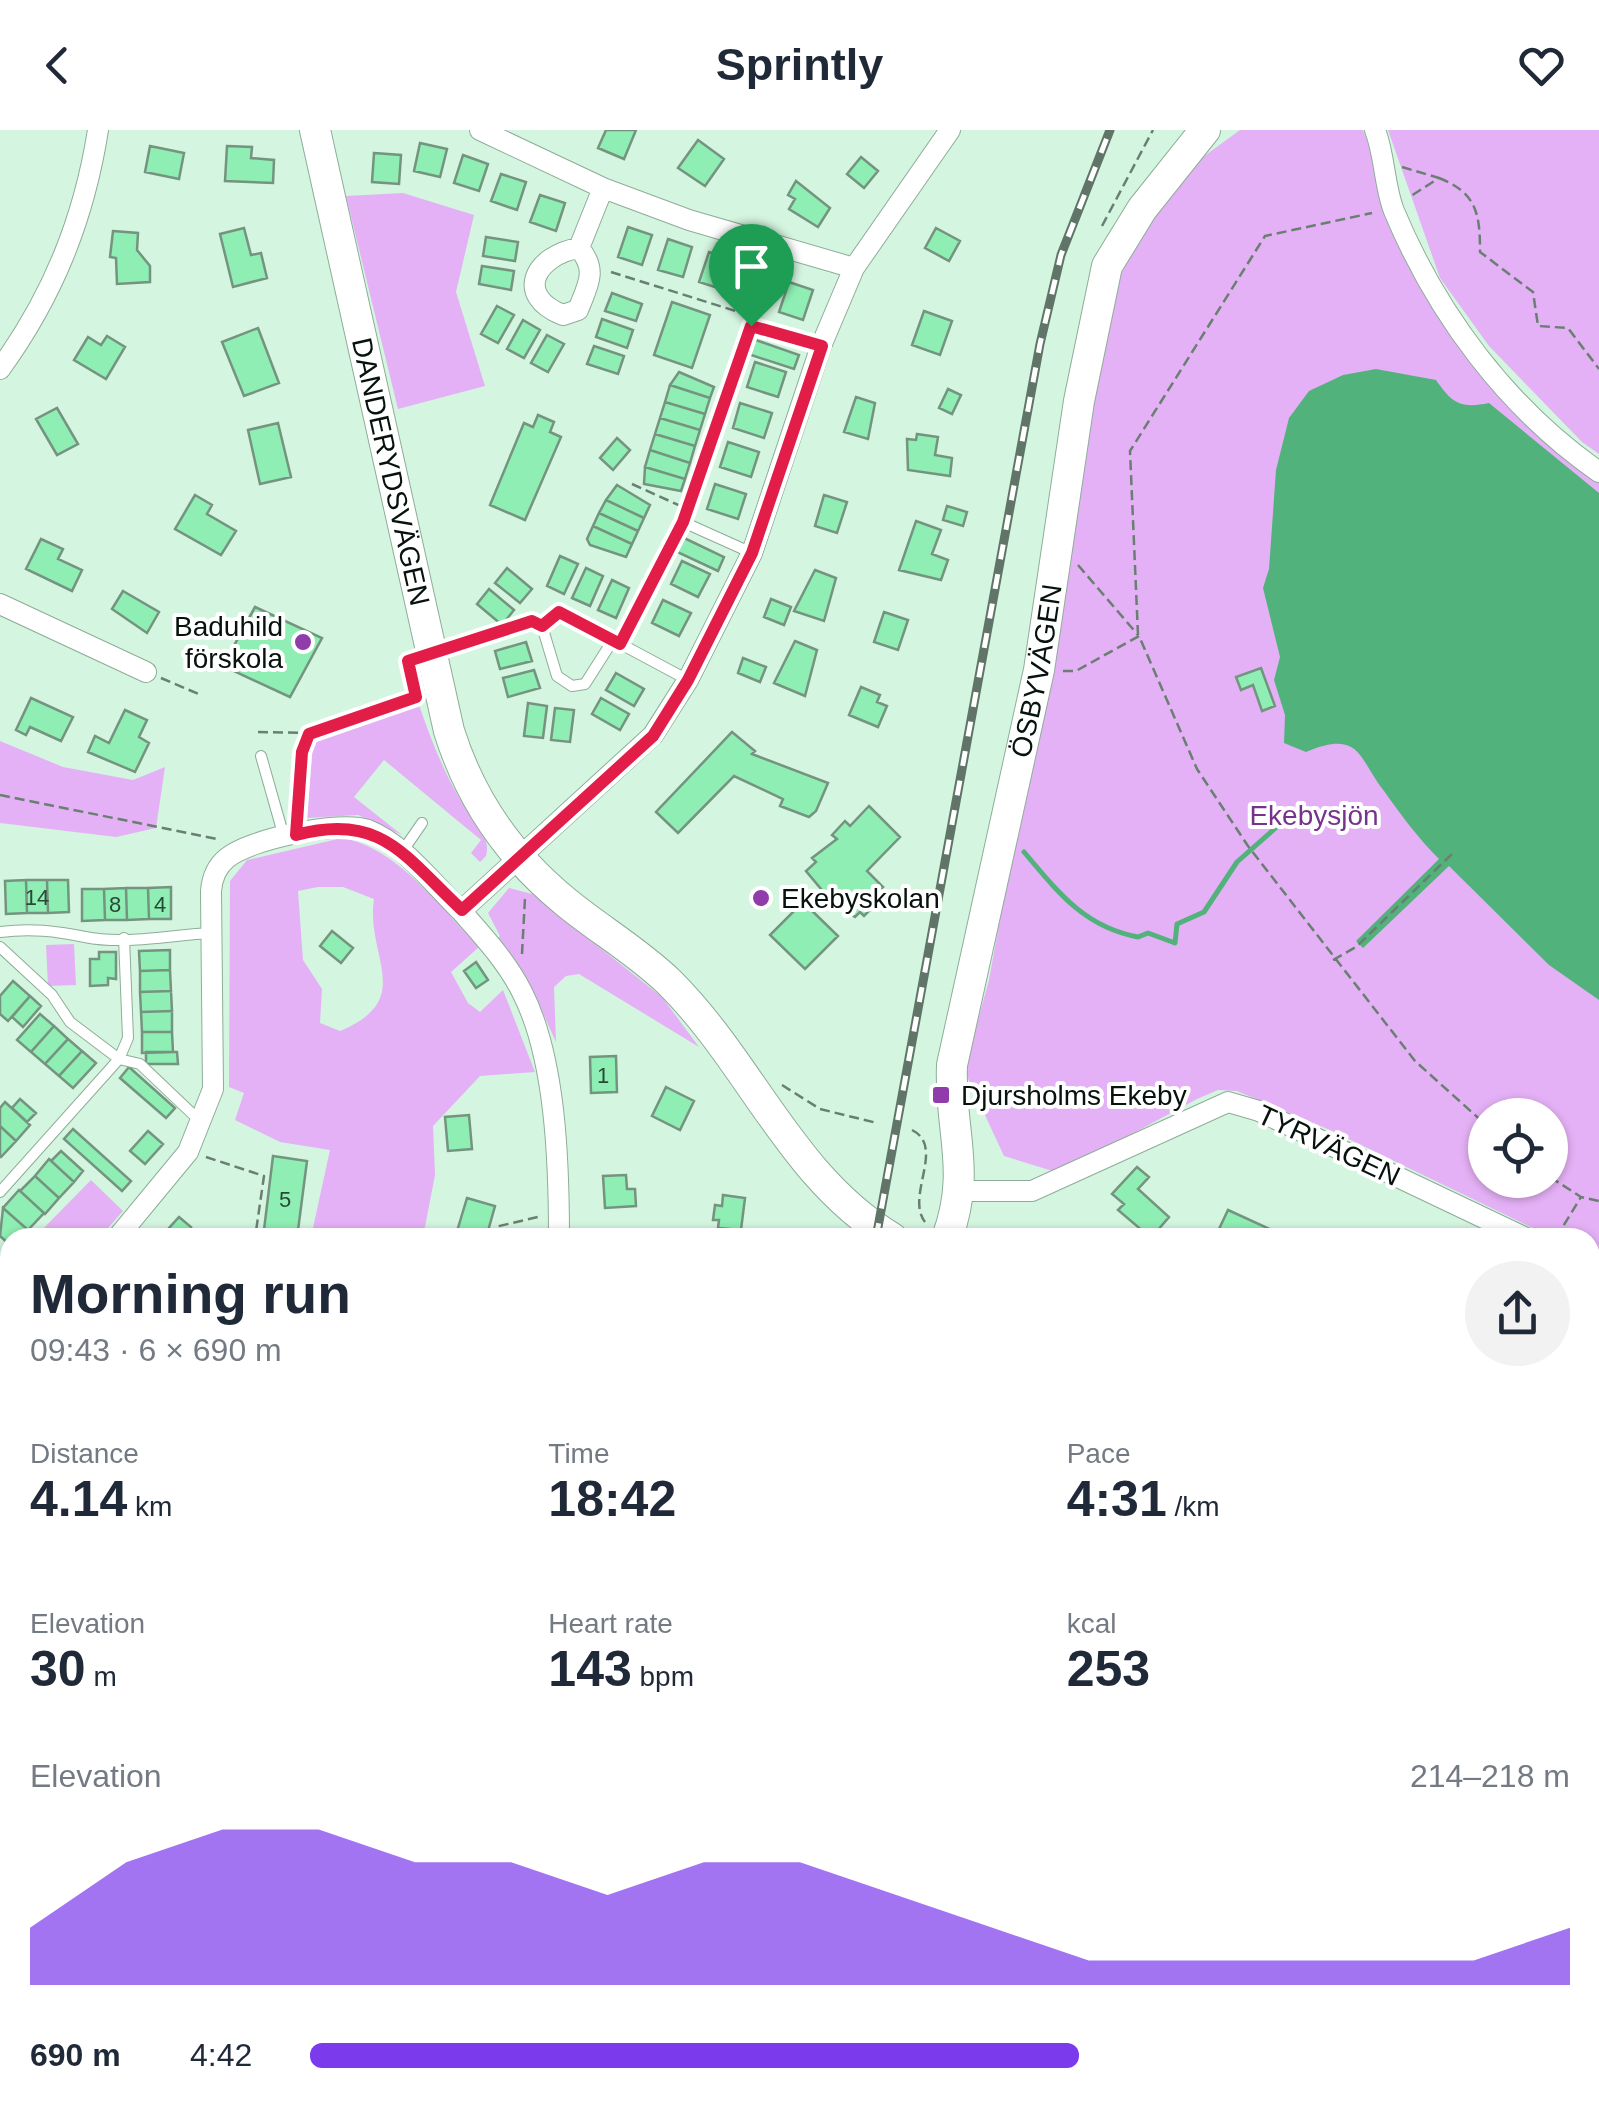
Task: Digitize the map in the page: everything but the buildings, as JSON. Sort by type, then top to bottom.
[{"type":"street","points":[[0,369],[30,327],[61,269],[91,177],[98,130]]},
{"type":"street","name":"DANDERYDSVÄGEN","points":[[316,130],[378,425],[440,653],[460,764],[484,813],[523,875],[669,982],[855,1226]]},
{"type":"street","points":[[480,130],[602,188],[689,220],[854,268]]},
{"type":"street","points":[[462,910],[523,875],[653,736],[688,680],[752,553],[822,346],[854,268],[950,130]]},
{"type":"street","name":"ÖSBYVÄGEN","points":[[940,1228],[961,1191],[952,1065],[1038,670],[1092,325],[1106,266],[1142,209],[1205,130]]},
{"type":"street","points":[[1375,130],[1393,208],[1446,312],[1516,402],[1599,472]]},
{"type":"street","points":[[585,256],[602,188]]},
{"type":"street","points":[[0,604],[146,672]]},
{"type":"street","points":[[125,1228],[188,1152],[213,1089],[212,878],[230,856],[248,848],[347,826],[368,830],[401,853],[462,910],[519,987],[540,1042],[554,1133],[559,1228]]},
{"type":"street","name":"TYRVÄGEN","points":[[961,1191],[1032,1191],[1228,1102],[1258,1111],[1505,1228]]},
{"type":"lane","points":[[751,326],[822,346]]},
{"type":"lane","points":[[683,522],[752,553]]},
{"type":"lane","points":[[617,642],[585,684],[572,686],[558,676],[542,626],[559,612],[617,642],[688,680]]},
{"type":"lane","points":[[261,756],[290,836]]},
{"type":"lane","points":[[401,853],[422,824]]},
{"type":"lane","points":[[0,932],[68,930],[84,937],[124,938],[211,933]]},
{"type":"lane","points":[[0,1192],[119,1059],[128,1038],[124,938]]},
{"type":"lane","points":[[0,948],[52,995],[70,1022],[119,1059],[140,1064],[202,1123]]},
{"type":"path","points":[[1383,161],[1459,186],[1480,216],[1480,252],[1532,292],[1538,326],[1568,328],[1599,370]]},
{"type":"path","points":[[1138,636],[1130,451],[1265,236],[1393,208],[1439,178]]},
{"type":"path","points":[[585,256],[746,314],[751,326],[683,522],[617,642]]},
{"type":"path","points":[[632,484],[688,509]]},
{"type":"path","points":[[1058,542],[1138,636],[1198,770],[1333,960],[1415,1061],[1468,1109]]},
{"type":"path","points":[[440,653],[532,621],[542,626]]},
{"type":"path","points":[[1038,670],[1076,671],[1138,636]]},
{"type":"path","points":[[146,672],[201,695]]},
{"type":"path","points":[[258,732],[309,734],[416,697]]},
{"type":"path","points":[[290,836],[302,752],[309,734]]},
{"type":"path","points":[[0,795],[248,848]]},
{"type":"path","points":[[1333,960],[1356,948],[1454,852]]},
{"type":"path","points":[[519,987],[523,875]]},
{"type":"path","points":[[774,1082],[820,1110],[877,1123]]},
{"type":"path","points":[[912,1130],[926,1148],[916,1200],[921,1218],[933,1228]]},
{"type":"path","points":[[188,1152],[264,1176],[256,1228]]},
{"type":"path","points":[[1568,1189],[1581,1197],[1599,1200]]},
{"type":"path","points":[[1562,1228],[1581,1197]]},
{"type":"path","points":[[496,1228],[558,1212]]},
{"type":"green space","name":"Ekebysjön","points":[[1240,130],[1363,130],[1421,280],[1599,480],[1599,1228],[1533,1228],[1471,1198],[1568,1198],[1568,1098],[1468,1098],[1468,1197],[1330,1130],[1237,1091],[1218,1090],[1197,1099],[1059,1173],[1004,1156],[964,1070],[989,980],[1117,270],[1197,156],[1203,157]]},
{"type":"green space","points":[[1388,130],[1599,130],[1599,454],[1582,442],[1489,346],[1440,278]]},
{"type":"green space","points":[[403,193],[474,215],[456,292],[485,386],[398,409],[346,196]]},
{"type":"green space","points":[[410,701],[418,702],[448,777],[484,837],[487,851],[480,862],[471,853],[481,840],[384,760],[354,797],[402,835],[358,815],[307,818],[313,745],[319,733]]},
{"type":"green space","points":[[0,741],[63,767],[133,780],[165,767],[156,828],[116,837],[0,823]]},
{"type":"green space","points":[[342,838],[381,853],[400,866],[479,947],[451,972],[468,1003],[480,1012],[503,990],[535,1072],[480,1076],[433,1126],[435,1175],[425,1228],[313,1228],[330,1150],[280,1142],[235,1120],[244,1093],[229,1087],[230,881],[247,860]],"holes":[[[343,887],[374,899],[382,990],[377,1005],[340,1031],[320,1023],[322,989],[303,960],[298,891]]]},
{"type":"green space","points":[[509,888],[532,894],[662,997],[699,1047],[579,974],[566,976],[554,987],[556,1042],[531,987],[497,939],[500,936],[488,913]]},
{"type":"green space","points":[[74,944],[76,985],[48,986],[46,945]]},
{"type":"green space","points":[[91,1180],[123,1211],[108,1228],[44,1228]]},
{"type":"shaded area","name":"Ekebysjön","points":[[1376,369],[1436,380],[1452,399],[1464,404],[1489,403],[1599,493],[1599,1000],[1549,965],[1449,866],[1363,948],[1356,941],[1439,859],[1403,818],[1356,750],[1338,744],[1306,752],[1284,743],[1285,715],[1274,680],[1280,657],[1263,588],[1269,569],[1276,470],[1289,418],[1309,391],[1343,375]]},
{"type":"waterway","points":[[1024,852],[1061,894],[1087,916],[1119,932],[1138,937],[1148,933],[1175,943],[1177,924],[1204,912],[1237,862],[1280,824]]},
{"type":"railway","points":[[878,1228],[1040,344],[1061,255],[1110,130]]},
{"type":"place","name":"Baduhild förskola","points":[[303,642]]},
{"type":"place","name":"Ekebyskolan","points":[[761,898]]},
{"type":"place","name":"Djursholms Ekeby","points":[[941,1095]]},
{"type":"route","points":[[751,326],[822,346],[752,553],[688,680],[653,736],[462,910],[401,853],[368,830],[347,826],[296,835],[302,752],[309,734],[416,697],[408,661],[532,621],[542,626],[559,612],[620,644],[683,522],[751,326]]}]
